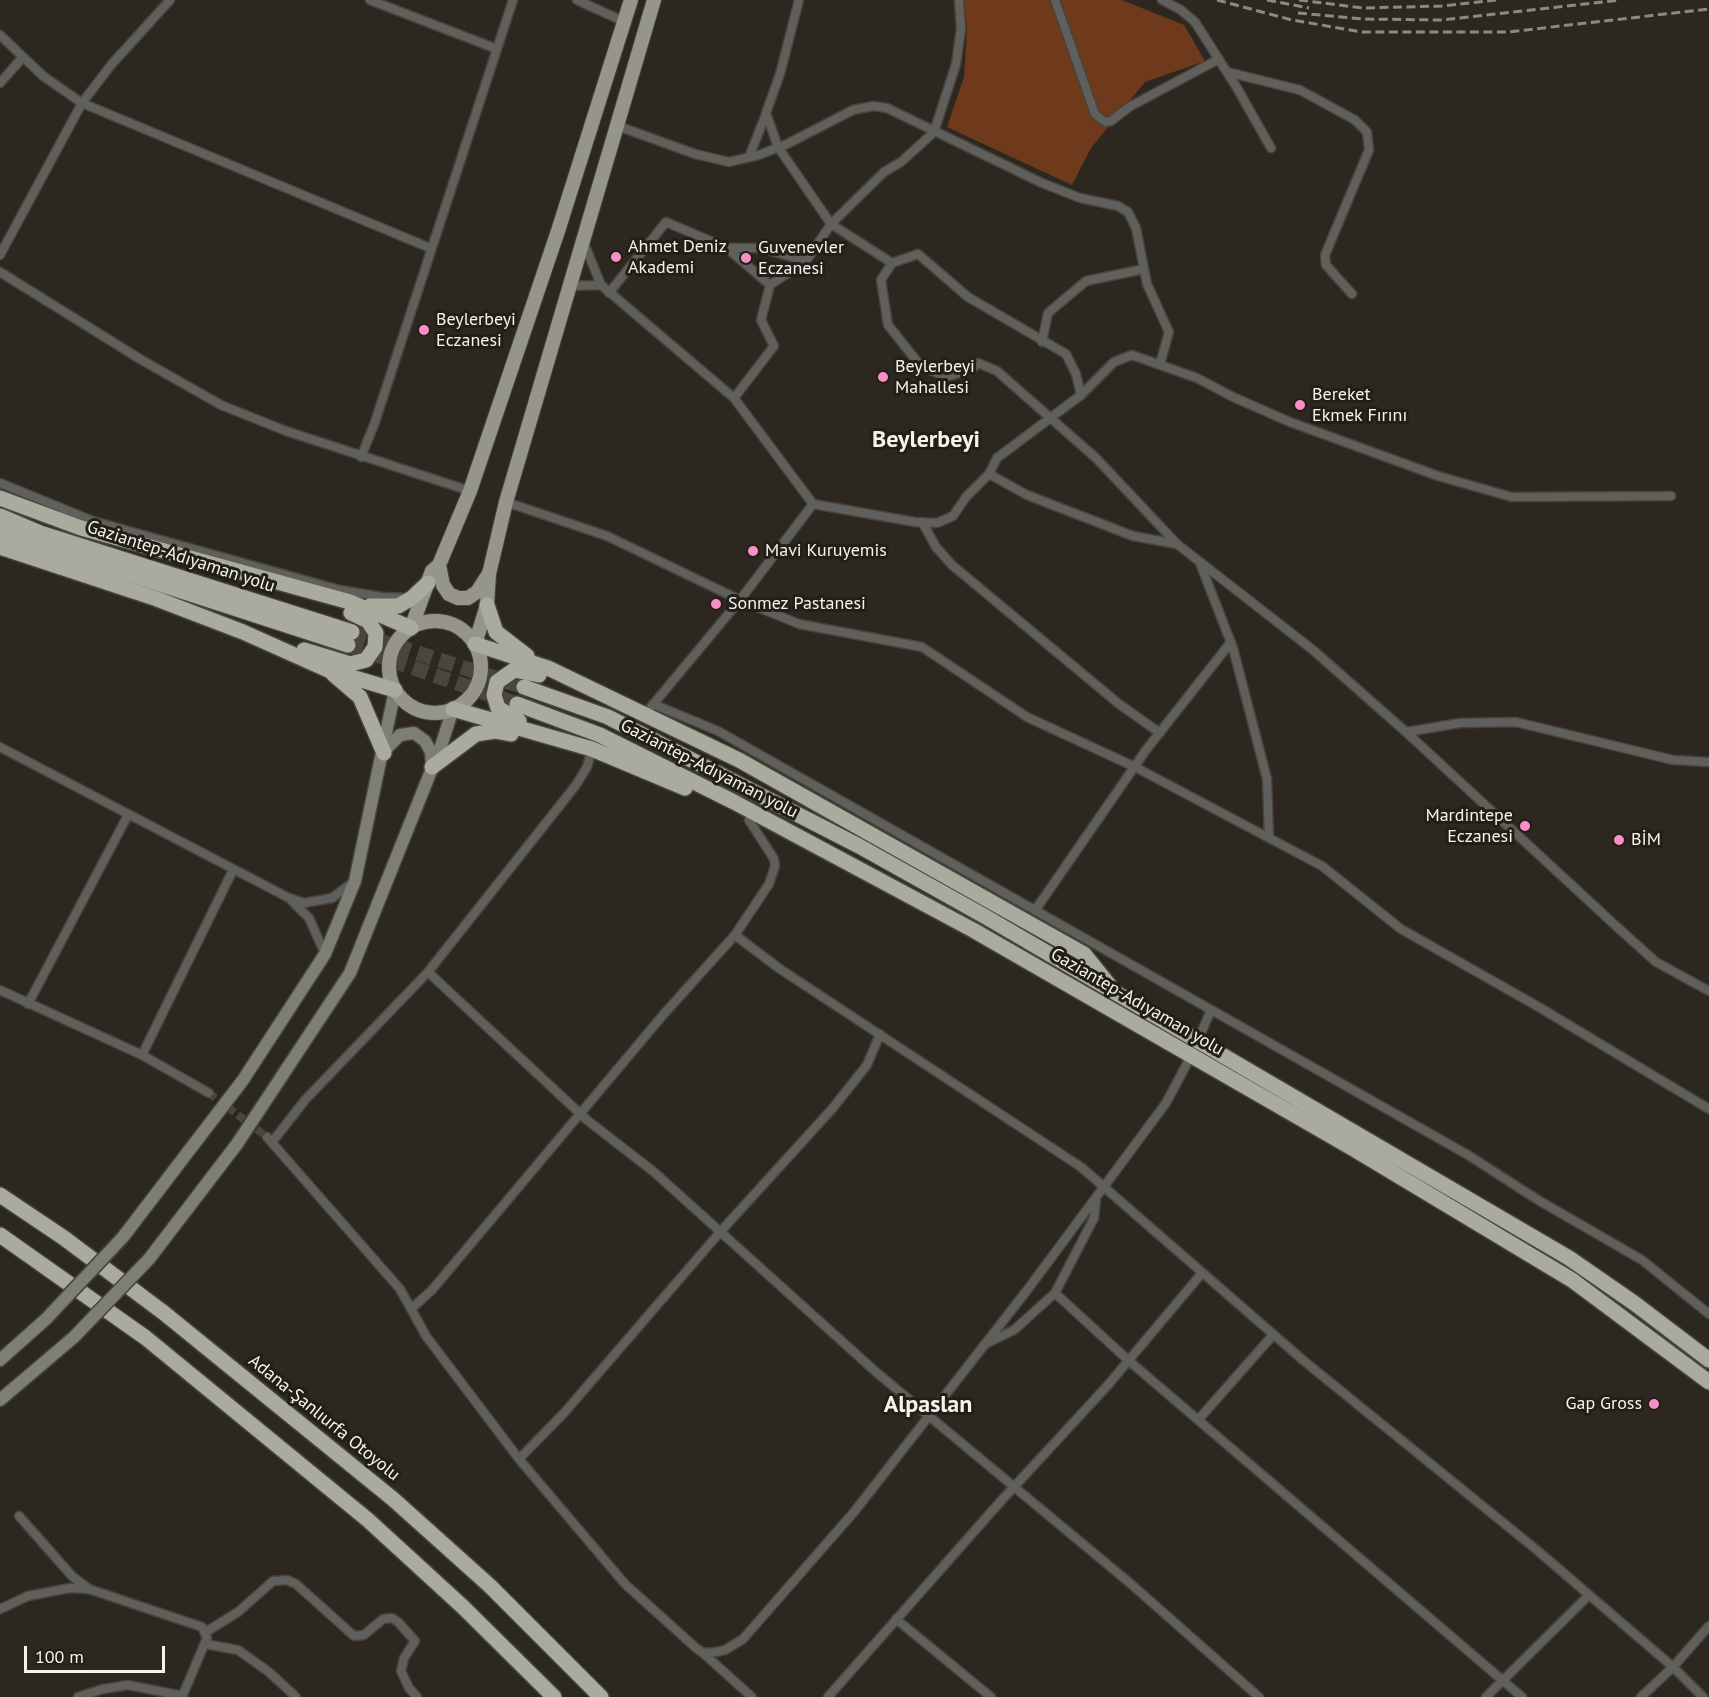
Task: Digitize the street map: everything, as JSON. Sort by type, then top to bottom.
[{"type":"highway","points":[[0,498],[81,528],[351,602],[387,608],[398,606],[412,598],[428,583]]},
{"type":"highway","name":"Gaziantep-Adıyaman yolu","points":[[0,516],[40,533],[350,639],[0,532]]},
{"type":"highway","points":[[0,547],[157,599],[243,632],[328,670],[395,690]]},
{"type":"highway","points":[[243,632],[350,664],[366,660],[375,647],[376,633],[373,626],[362,617],[261,579]]},
{"type":"highway","points":[[351,602],[411,628]]},
{"type":"highway","points":[[487,605],[496,632],[510,644],[548,668],[618,702]]},
{"type":"highway","points":[[475,644],[548,668]]},
{"type":"highway","points":[[328,670],[360,697],[384,753]]},
{"type":"highway","points":[[1115,992],[1084,954],[649,710],[520,670],[507,673],[497,682],[495,702],[503,714],[700,794],[891,896],[1085,1006],[1115,1012]]},
{"type":"highway","name":"Gaziantep-Adıyaman yolu","points":[[525,687],[608,717],[859,846],[1115,992],[1569,1258],[1634,1303],[1709,1360]]},
{"type":"highway","name":"Gaziantep-Adıyaman yolu","points":[[517,704],[600,735],[734,802],[924,903],[1362,1154],[1572,1280],[1709,1382]]},
{"type":"highway","points":[[453,709],[592,749]]},
{"type":"highway","points":[[432,767],[463,741],[476,734],[495,731],[573,744]]},
{"type":"highway","name":"Adana-Şanlıurfa Otoyolu","points":[[0,1195],[64,1238],[164,1313],[393,1499],[490,1586],[602,1697]]},
{"type":"highway","points":[[0,1234],[146,1338],[369,1520],[463,1606],[554,1697]]},
{"type":"main road","points":[[411,628],[432,571],[439,565],[470,492],[558,231],[631,0]]},
{"type":"main road","points":[[475,644],[487,605],[489,574],[507,502],[615,125],[654,0]]},
{"type":"main road","points":[[439,565],[443,585],[449,594],[458,598],[468,598],[477,592],[489,574]]},
{"type":"main road","points":[[429,622],[447,623],[463,631],[475,644],[480,663],[478,682],[468,698],[453,709],[442,712],[420,710],[410,706],[395,690],[389,671],[392,652],[399,638],[411,628],[429,622]]},
{"type":"street","points":[[0,255],[82,103],[111,65],[170,0]]},
{"type":"street","points":[[370,0],[497,49]]},
{"type":"street","points":[[361,457],[375,422],[430,248],[513,0]]},
{"type":"street","points":[[577,0],[623,21]]},
{"type":"street","points":[[749,157],[780,74],[799,0]]},
{"type":"street","points":[[735,398],[774,346],[760,320],[770,285],[806,261],[831,224],[884,172],[901,162],[934,132],[956,64],[961,29],[960,0]]},
{"type":"street","points":[[1055,0],[1095,114],[1105,122],[1111,121],[1129,107],[1219,59]]},
{"type":"street","points":[[1162,0],[1186,13],[1219,59],[1272,148]]},
{"type":"street","points":[[0,35],[43,76],[82,103],[430,248]]},
{"type":"street","points":[[0,83],[23,57]]},
{"type":"street","points":[[1227,72],[1300,90],[1355,120],[1367,132],[1369,150],[1325,255],[1326,265],[1352,294]]},
{"type":"street","points":[[615,125],[695,154],[729,162],[778,147],[853,110],[873,106],[887,108],[1042,183],[1080,198],[1118,206],[1128,212],[1136,228],[1147,284],[1169,332],[1160,364]]},
{"type":"street","points":[[766,113],[778,147],[831,224],[891,263]]},
{"type":"street","points":[[609,293],[666,222],[727,248],[770,285]]},
{"type":"street","points":[[582,240],[601,285],[735,398],[813,504],[922,522],[937,523],[953,516],[966,497],[989,474],[997,458],[1081,395],[1114,363],[1132,355],[1197,378],[1290,422],[1438,476],[1512,497],[1671,496]]},
{"type":"street","points":[[727,248],[759,248],[806,261]]},
{"type":"street","points":[[1081,395],[1076,374],[1066,354],[968,297],[918,254],[891,263],[880,280],[888,325],[920,365],[946,377],[972,369],[978,363],[997,371],[1096,458],[1177,544],[1312,650],[1406,732],[1656,962],[1709,991]]},
{"type":"street","points":[[1042,342],[1048,313],[1086,281],[1144,269]]},
{"type":"street","points":[[0,272],[140,359],[222,405],[361,457],[470,492]]},
{"type":"street","points":[[569,286],[601,285]]},
{"type":"street","points":[[989,474],[1027,495],[1133,536],[1177,544]]},
{"type":"street","points":[[0,483],[93,521],[340,590],[382,597],[412,598]]},
{"type":"street","points":[[507,502],[607,536],[740,600],[799,624],[922,647],[1027,717],[1135,767],[1322,866],[1401,929],[1537,1006],[1709,1109]]},
{"type":"street","points":[[813,504],[740,600],[649,710],[717,731],[1458,1149],[1538,1200],[1642,1260],[1709,1314]]},
{"type":"street","points":[[922,522],[936,547],[952,565],[1051,644],[1086,678],[1160,733]]},
{"type":"street","points":[[1199,562],[1231,642],[1268,779],[1269,837]]},
{"type":"street","points":[[1036,909],[1135,767],[1231,642]]},
{"type":"street","points":[[0,1360],[46,1319],[123,1237],[243,1080],[325,954],[355,881],[384,753],[395,690]]},
{"type":"street","points":[[0,1400],[74,1336],[149,1259],[250,1125],[350,973],[453,709]]},
{"type":"street","points":[[1406,732],[1460,723],[1516,722],[1673,760],[1709,762]]},
{"type":"street","points":[[384,753],[400,735],[414,733],[425,741],[430,752],[432,767]]},
{"type":"street","points":[[0,747],[287,897],[304,903],[332,898],[355,881]]},
{"type":"street","points":[[592,749],[587,767],[576,785],[428,972],[270,1139],[304,1181],[346,1224],[400,1289],[426,1336],[519,1459],[625,1584],[670,1627],[752,1697]]},
{"type":"street","points":[[28,1004],[128,815]]},
{"type":"street","points":[[411,1309],[432,1290],[663,1015],[735,935],[769,884],[775,866],[774,859],[749,820]]},
{"type":"street","points":[[142,1055],[233,870]]},
{"type":"street","points":[[287,897],[309,918],[325,954]]},
{"type":"street","points":[[735,935],[780,969],[1081,1167],[1274,1335],[1589,1595],[1673,1667],[1703,1697]]},
{"type":"street","points":[[428,972],[581,1115],[654,1172],[876,1372],[1012,1488],[1131,1584],[1259,1697]]},
{"type":"street","points":[[0,990],[142,1055],[209,1093]]},
{"type":"street","points":[[703,1653],[725,1650],[742,1638],[854,1512],[896,1455],[930,1416],[1106,1187],[1166,1103],[1191,1056],[1211,1010]]},
{"type":"street","points":[[519,1459],[564,1413],[721,1231],[832,1109],[867,1065],[880,1034]]},
{"type":"street","points":[[984,1345],[1014,1330],[1055,1293],[1094,1218],[1096,1199]]},
{"type":"street","points":[[828,1697],[1202,1274]]},
{"type":"street","points":[[1055,1293],[1128,1360],[1522,1697]]},
{"type":"street","points":[[1198,1420],[1274,1335]]},
{"type":"street","points":[[19,1516],[72,1576],[89,1589]]},
{"type":"street","points":[[206,1632],[238,1612],[273,1581],[287,1580],[296,1584],[354,1636],[364,1635],[385,1618],[398,1622],[415,1641],[404,1658],[401,1671],[409,1688],[417,1697]]},
{"type":"street","points":[[0,1609],[28,1596],[70,1588],[89,1589],[188,1620],[206,1632]]},
{"type":"street","points":[[1486,1697],[1589,1595]]},
{"type":"street","points":[[896,1619],[991,1697]]},
{"type":"street","points":[[1641,1697],[1673,1667],[1709,1626]]},
{"type":"street","points":[[78,1697],[103,1689],[128,1685],[183,1696],[205,1644],[206,1632]]},
{"type":"street","points":[[205,1644],[238,1650],[269,1672],[296,1697]]},
{"type":"shaded area","points":[[964,0],[1122,0],[1184,25],[1205,61],[1145,82],[1091,148],[1072,185],[947,127],[964,77],[967,29]]},
{"type":"tunnel","points":[[352,632],[524,687]]},
{"type":"tunnel","points":[[348,645],[517,704]]},
{"type":"tunnel","points":[[209,1093],[267,1137]]},
{"type":"railway","points":[[1217,0],[1292,20],[1362,32],[1508,32],[1709,9]]},
{"type":"railway","points":[[1267,0],[1309,8]]},
{"type":"railway","points":[[1299,0],[1363,8],[1442,6],[1496,0]]},
{"type":"railway","points":[[1298,13],[1363,19],[1442,20],[1620,0]]},
{"type":"place","name":"Ahmet Deniz Akademi","points":[[616,257]]},
{"type":"place","name":"Guvenevler Eczanesi","points":[[746,258]]},
{"type":"place","name":"Beylerbeyi Eczanesi","points":[[424,330]]},
{"type":"place","name":"Beylerbeyi Mahallesi","points":[[883,377]]},
{"type":"place","name":"Bereket Ekmek Fırını","points":[[1300,405]]},
{"type":"place","name":"Mavi Kuruyemis","points":[[753,551]]},
{"type":"place","name":"Sonmez Pastanesi","points":[[716,604]]},
{"type":"place","name":"Mardintepe Eczanesi","points":[[1525,826]]},
{"type":"place","name":"BİM","points":[[1619,840]]},
{"type":"place","name":"Gap Gross","points":[[1654,1404]]},
{"type":"district","name":"Beylerbeyi","points":[[926,440]]},
{"type":"district","name":"Alpaslan","points":[[928,1405]]}]
